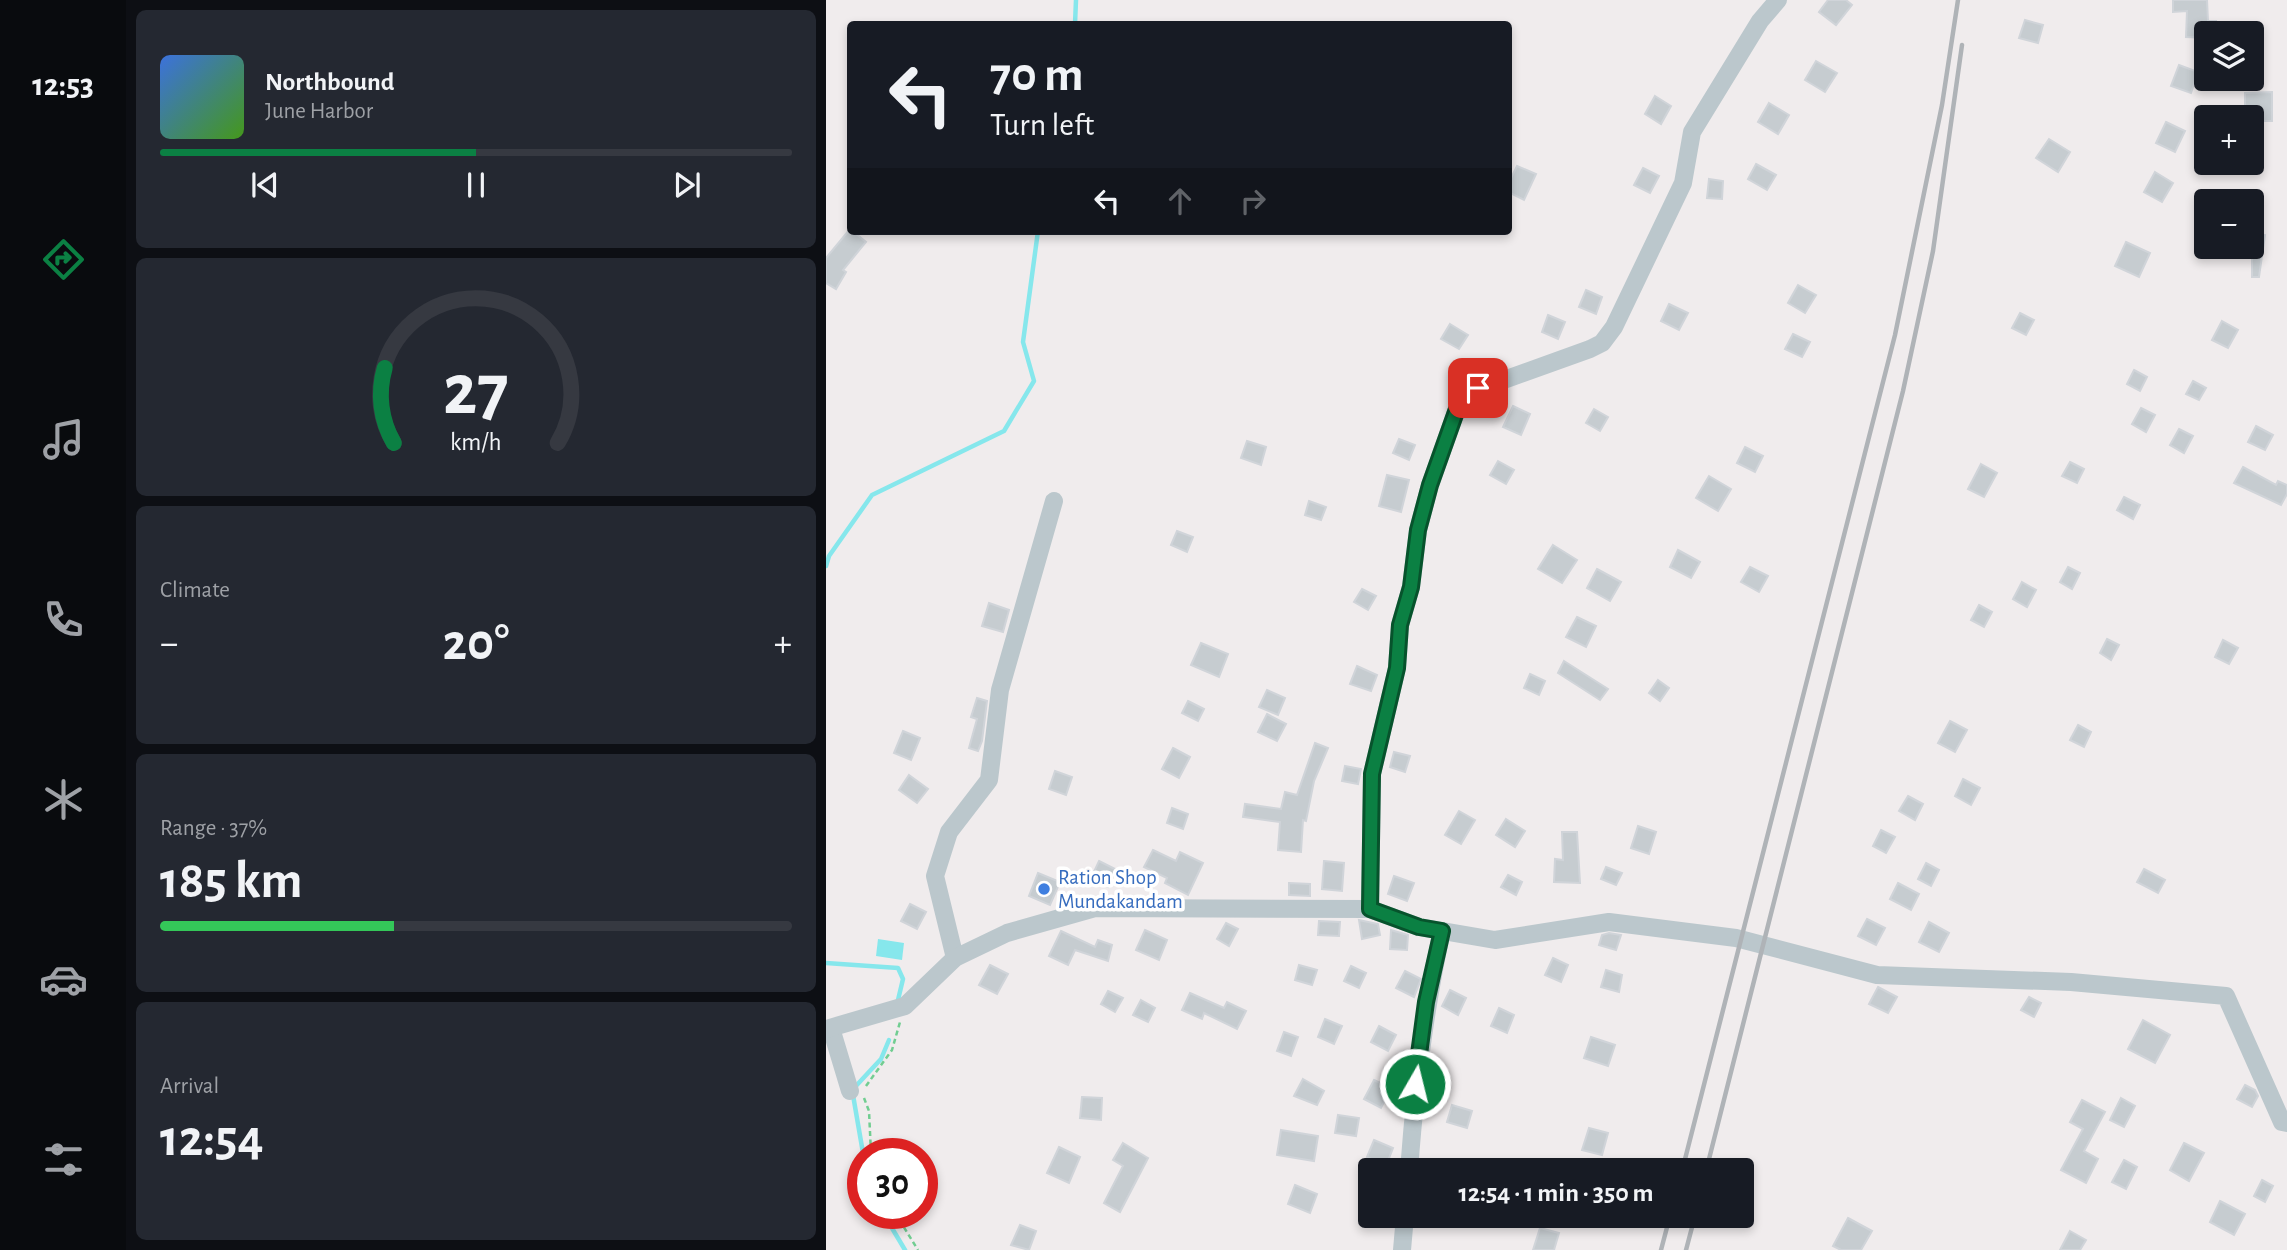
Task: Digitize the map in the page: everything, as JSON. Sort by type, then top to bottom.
[{"type":"street","points":[[1370,909],[1372,774],[1397,668],[1400,625],[1411,587],[1418,530],[1430,485],[1462,395],[1558,362],[1602,343],[1614,327],[1683,183],[1692,132],[1760,21],[1778,0]]},
{"type":"street","points":[[956,957],[935,876],[949,832],[989,780],[1000,690],[1054,501]]},
{"type":"street","points":[[850,1091],[828,1028],[905,1006],[956,957],[1007,933],[1095,908],[1370,909],[1419,927],[1494,940],[1609,922],[1736,938],[1877,975],[2071,982],[2226,996],[2282,1122],[2287,1123]]},
{"type":"street","points":[[1410,1158],[1415,1084],[1426,1002],[1442,931]]},
{"type":"street","points":[[1402,1250],[1404,1228]]},
{"type":"path","points":[[870,1138],[869,1111],[862,1091],[881,1069],[892,1050],[905,1006]]},
{"type":"path","points":[[905,1229],[918,1250]]},
{"type":"water","points":[[878,939],[904,943],[902,960],[876,956]]},
{"type":"building","points":[[1828,0],[1846,0],[1852,5],[1836,25],[1819,12]]},
{"type":"building","points":[[2173,0],[2207,0],[2208,21],[2194,21],[2194,37],[2186,37],[2187,11],[2173,12]]},
{"type":"building","points":[[2025,20],[2043,25],[2038,43],[2019,38]]},
{"type":"building","points":[[1816,61],[1837,73],[1825,92],[1805,80]]},
{"type":"building","points":[[2179,65],[2194,71],[2191,93],[2171,86]]},
{"type":"building","points":[[2272,92],[2272,121],[2264,121],[2264,105],[2245,105],[2245,93]]},
{"type":"building","points":[[1655,96],[1671,106],[1661,124],[1645,114]]},
{"type":"building","points":[[1769,103],[1789,115],[1778,134],[1758,122]]},
{"type":"building","points":[[2166,122],[2185,131],[2175,152],[2156,143]]},
{"type":"building","points":[[2049,139],[2070,152],[2058,172],[2036,158]]},
{"type":"building","points":[[1756,164],[1776,175],[1767,190],[1748,179]]},
{"type":"building","points":[[1517,166],[1536,174],[1524,200],[1512,194],[1512,176]]},
{"type":"building","points":[[1643,168],[1659,176],[1650,193],[1634,185]]},
{"type":"building","points":[[2155,172],[2173,183],[2162,202],[2144,192]]},
{"type":"building","points":[[1709,179],[1723,181],[1722,199],[1707,198]]},
{"type":"building","points":[[847,233],[847,235],[857,235],[866,242],[843,270],[846,272],[836,289],[826,283],[826,258]]},
{"type":"building","points":[[2126,242],[2150,253],[2139,277],[2115,266]]},
{"type":"building","points":[[2252,259],[2262,259],[2259,277],[2252,277]]},
{"type":"building","points":[[1798,285],[1816,295],[1805,313],[1788,303]]},
{"type":"building","points":[[1586,290],[1602,297],[1596,314],[1579,307]]},
{"type":"building","points":[[1669,304],[1688,313],[1679,330],[1661,321]]},
{"type":"building","points":[[2020,313],[2034,320],[2026,335],[2012,328]]},
{"type":"building","points":[[1548,315],[1565,322],[1558,339],[1542,332]]},
{"type":"building","points":[[2222,321],[2238,330],[2228,348],[2212,340]]},
{"type":"building","points":[[1450,324],[1468,335],[1459,349],[1441,339]]},
{"type":"building","points":[[1793,334],[1810,342],[1802,357],[1785,349]]},
{"type":"building","points":[[2134,370],[2147,377],[2140,391],[2127,384]]},
{"type":"building","points":[[2193,381],[2206,388],[2199,400],[2186,394]]},
{"type":"building","points":[[1513,406],[1530,414],[1521,435],[1503,427]]},
{"type":"building","points":[[2141,408],[2155,415],[2146,432],[2132,424]]},
{"type":"building","points":[[1594,409],[1608,417],[1600,431],[1586,423]]},
{"type":"building","points":[[2256,426],[2273,435],[2265,450],[2248,442]]},
{"type":"building","points":[[2179,429],[2193,436],[2184,453],[2170,445]]},
{"type":"building","points":[[1399,439],[1415,445],[1409,460],[1393,453]]},
{"type":"building","points":[[1247,441],[1266,447],[1261,465],[1241,458]]},
{"type":"building","points":[[1745,447],[1763,456],[1755,472],[1737,463]]},
{"type":"building","points":[[1498,461],[1514,470],[1506,484],[1490,475]]},
{"type":"building","points":[[2070,462],[2084,469],[2077,483],[2062,476]]},
{"type":"building","points":[[1981,464],[1997,473],[1984,497],[1968,489]]},
{"type":"building","points":[[2243,467],[2276,485],[2278,481],[2287,485],[2287,494],[2281,505],[2234,483]]},
{"type":"building","points":[[1387,475],[1409,480],[1401,512],[1379,506]]},
{"type":"building","points":[[1709,476],[1731,489],[1718,511],[1696,498]]},
{"type":"building","points":[[2124,497],[2140,505],[2133,519],[2117,510]]},
{"type":"building","points":[[1309,501],[1326,507],[1321,520],[1305,515]]},
{"type":"building","points":[[1177,531],[1193,537],[1187,552],[1171,545]]},
{"type":"building","points":[[1553,545],[1577,560],[1562,583],[1538,569]]},
{"type":"building","points":[[1678,550],[1700,562],[1691,578],[1670,567]]},
{"type":"building","points":[[1750,567],[1768,576],[1759,592],[1741,582]]},
{"type":"building","points":[[2068,567],[2080,573],[2072,589],[2060,582]]},
{"type":"building","points":[[1597,569],[1621,582],[1610,601],[1587,588]]},
{"type":"building","points":[[2022,582],[2036,590],[2027,607],[2013,599]]},
{"type":"building","points":[[1362,589],[1376,596],[1368,610],[1354,602]]},
{"type":"building","points":[[989,603],[1009,610],[1003,632],[982,626]]},
{"type":"building","points":[[1979,605],[1992,612],[1984,627],[1971,620]]},
{"type":"building","points":[[1577,617],[1596,626],[1586,647],[1566,637]]},
{"type":"building","points":[[2107,639],[2119,645],[2111,660],[2100,653]]},
{"type":"building","points":[[2223,640],[2238,648],[2229,664],[2215,657]]},
{"type":"building","points":[[1201,643],[1228,654],[1219,677],[1191,665]]},
{"type":"building","points":[[1564,661],[1608,689],[1600,700],[1558,673]]},
{"type":"building","points":[[1357,666],[1377,675],[1371,691],[1350,684]]},
{"type":"building","points":[[1530,674],[1545,681],[1539,695],[1524,688]]},
{"type":"building","points":[[1658,680],[1669,688],[1660,701],[1649,693]]},
{"type":"building","points":[[1267,690],[1285,698],[1278,715],[1259,707]]},
{"type":"building","points":[[977,698],[987,701],[982,741],[978,751],[969,748],[977,719],[971,717]]},
{"type":"building","points":[[1188,701],[1204,709],[1198,721],[1182,713]]},
{"type":"building","points":[[1267,714],[1286,724],[1277,741],[1258,732]]},
{"type":"building","points":[[1950,721],[1967,730],[1955,752],[1938,743]]},
{"type":"building","points":[[2078,725],[2091,732],[2084,747],[2070,740]]},
{"type":"building","points":[[903,731],[920,738],[911,760],[894,753]]},
{"type":"building","points":[[1315,743],[1328,748],[1314,781],[1306,821],[1303,820],[1301,852],[1278,850],[1280,822],[1243,817],[1245,804],[1281,809],[1285,792],[1297,795]]},
{"type":"building","points":[[1173,748],[1190,757],[1179,778],[1162,769]]},
{"type":"building","points":[[1394,752],[1410,756],[1405,772],[1390,767]]},
{"type":"building","points":[[1345,766],[1361,769],[1358,784],[1342,781]]},
{"type":"building","points":[[1055,771],[1072,777],[1066,795],[1049,789]]},
{"type":"building","points":[[909,775],[928,789],[917,803],[899,790]]},
{"type":"building","points":[[1963,779],[1980,788],[1971,805],[1955,796]]},
{"type":"building","points":[[1908,796],[1923,804],[1915,820],[1899,811]]},
{"type":"building","points":[[1172,808],[1188,814],[1183,829],[1167,823]]},
{"type":"building","points":[[1459,811],[1475,820],[1461,844],[1445,835]]},
{"type":"building","points":[[1506,819],[1525,831],[1515,847],[1496,835]]},
{"type":"building","points":[[1638,826],[1656,832],[1649,854],[1631,848]]},
{"type":"building","points":[[1881,830],[1895,837],[1886,853],[1873,846]]},
{"type":"building","points":[[1562,832],[1577,832],[1580,883],[1554,882],[1555,859],[1563,860]]},
{"type":"building","points":[[1153,850],[1176,861],[1180,852],[1203,863],[1188,895],[1165,883],[1167,878],[1144,867]]},
{"type":"building","points":[[1099,861],[1117,870],[1108,887],[1091,878]]},
{"type":"building","points":[[1324,861],[1344,863],[1342,891],[1322,889]]},
{"type":"building","points":[[1926,863],[1939,870],[1931,886],[1918,879]]},
{"type":"building","points":[[1606,867],[1622,873],[1616,885],[1601,879]]},
{"type":"building","points":[[2144,869],[2165,880],[2158,893],[2137,882]]},
{"type":"building","name":"Ration Shop Mundakandam","points":[[1038,873],[1060,882],[1050,905],[1029,896]]},
{"type":"building","points":[[1508,875],[1522,882],[1516,895],[1501,887]]},
{"type":"building","points":[[1394,876],[1414,883],[1407,901],[1388,894]]},
{"type":"building","points":[[1289,883],[1310,884],[1310,896],[1289,895]]},
{"type":"building","points":[[1898,883],[1919,894],[1911,910],[1890,899]]},
{"type":"building","points":[[910,904],[926,912],[917,929],[901,921]]},
{"type":"building","points":[[1867,919],[1885,928],[1876,945],[1858,936]]},
{"type":"building","points":[[1359,920],[1378,924],[1380,935],[1362,939]]},
{"type":"building","points":[[1319,921],[1340,922],[1339,936],[1318,935]]},
{"type":"building","points":[[1929,922],[1949,933],[1939,952],[1919,942]]},
{"type":"building","points":[[1226,923],[1238,929],[1229,946],[1217,939]]},
{"type":"building","points":[[1145,930],[1167,940],[1159,960],[1136,950]]},
{"type":"building","points":[[1391,930],[1408,935],[1407,950],[1390,949]]},
{"type":"building","points":[[1061,931],[1095,947],[1098,940],[1112,945],[1108,961],[1075,950],[1068,965],[1049,956]]},
{"type":"building","points":[[1602,935],[1621,935],[1616,950],[1599,945]]},
{"type":"building","points":[[1553,958],[1568,965],[1561,982],[1545,975]]},
{"type":"building","points":[[990,965],[1008,974],[997,994],[979,985]]},
{"type":"building","points":[[1299,965],[1317,970],[1312,985],[1295,980]]},
{"type":"building","points":[[1351,966],[1366,973],[1359,988],[1344,981]]},
{"type":"building","points":[[1606,970],[1622,975],[1619,992],[1601,987]]},
{"type":"building","points":[[1405,971],[1421,979],[1414,997],[1396,988]]},
{"type":"building","points":[[1878,987],[1897,997],[1888,1013],[1869,1004]]},
{"type":"building","points":[[1450,990],[1466,998],[1458,1015],[1442,1006]]},
{"type":"building","points":[[1108,991],[1123,998],[1115,1012],[1101,1004]]},
{"type":"building","points":[[1190,993],[1224,1008],[1227,1002],[1246,1011],[1237,1029],[1204,1013],[1202,1019],[1182,1010]]},
{"type":"building","points":[[2029,997],[2041,1003],[2034,1017],[2021,1010]]},
{"type":"building","points":[[1141,1000],[1155,1008],[1148,1022],[1133,1015]]},
{"type":"building","points":[[1499,1008],[1514,1015],[1507,1033],[1491,1026]]},
{"type":"building","points":[[1325,1019],[1342,1026],[1334,1044],[1318,1037]]},
{"type":"building","points":[[2143,1020],[2170,1035],[2155,1063],[2128,1049]]},
{"type":"building","points":[[1379,1026],[1396,1035],[1388,1051],[1371,1042]]},
{"type":"building","points":[[1284,1032],[1298,1037],[1291,1056],[1277,1051]]},
{"type":"building","points":[[1591,1037],[1615,1045],[1608,1066],[1584,1058]]},
{"type":"building","points":[[1303,1079],[1324,1091],[1317,1105],[1294,1096]]},
{"type":"building","points":[[1374,1080],[1391,1088],[1381,1108],[1364,1099]]},
{"type":"building","points":[[2245,1085],[2255,1090],[2258,1096],[2252,1107],[2237,1099]]},
{"type":"building","points":[[1082,1097],[1102,1098],[1101,1120],[1080,1118]]},
{"type":"building","points":[[2121,1098],[2135,1106],[2124,1127],[2110,1120]]},
{"type":"building","points":[[2082,1100],[2105,1112],[2084,1151],[2098,1159],[2086,1183],[2061,1170],[2083,1129],[2070,1122]]},
{"type":"building","points":[[1452,1105],[1472,1111],[1467,1128],[1447,1122]]},
{"type":"building","points":[[1338,1115],[1359,1118],[1356,1136],[1335,1133]]},
{"type":"building","points":[[1589,1128],[1608,1133],[1602,1155],[1582,1150]]},
{"type":"building","points":[[1281,1130],[1318,1136],[1314,1161],[1277,1155]]},
{"type":"building","points":[[1374,1140],[1393,1148],[1389,1158],[1367,1157]]},
{"type":"building","points":[[1123,1143],[1148,1158],[1120,1212],[1104,1203],[1123,1166],[1113,1160]]},
{"type":"building","points":[[2184,1143],[2204,1153],[2189,1181],[2170,1170]]},
{"type":"building","points":[[1059,1147],[1080,1157],[1069,1183],[1047,1173]]},
{"type":"building","points":[[2124,1160],[2137,1167],[2126,1189],[2112,1182]]},
{"type":"building","points":[[2262,1180],[2273,1186],[2265,1202],[2254,1196]]},
{"type":"building","points":[[1295,1185],[1317,1194],[1310,1213],[1288,1204]]},
{"type":"building","points":[[2220,1201],[2245,1214],[2234,1235],[2210,1222]]},
{"type":"building","points":[[1848,1218],[1872,1231],[1861,1250],[1841,1250],[1833,1246]]},
{"type":"building","points":[[1020,1225],[1036,1231],[1029,1250],[1011,1245]]},
{"type":"building","points":[[1540,1228],[1559,1233],[1554,1250],[1533,1250]]},
{"type":"building","points":[[2070,1231],[2086,1240],[2080,1250],[2060,1250]]},
{"type":"waterway","points":[[1075,21],[1076,0]]},
{"type":"waterway","points":[[826,566],[829,556],[872,495],[1004,431],[1034,381],[1023,342],[1037,235]]},
{"type":"waterway","points":[[826,963],[898,968],[903,979],[898,1000]]},
{"type":"waterway","points":[[855,1087],[881,1059],[889,1040]]},
{"type":"waterway","points":[[853,1095],[860,1138]]},
{"type":"waterway","points":[[893,1229],[905,1250]]},
{"type":"railway","points":[[1685,1158],[1895,335],[1942,105],[1958,0]]},
{"type":"railway","points":[[1709,1158],[1903,391],[1933,251],[1962,45]]},
{"type":"railway","points":[[1661,1250],[1667,1228]]},
{"type":"railway","points":[[1686,1250],[1692,1228]]},
{"type":"place","name":"Ration Shop Mundakandam","points":[[1044,889]]},
{"type":"route","points":[[1415,1084],[1426,1002],[1442,931],[1419,927],[1370,909],[1368,877],[1372,774],[1397,668],[1400,625],[1411,587],[1418,530],[1430,485],[1462,395],[1478,388]]}]
